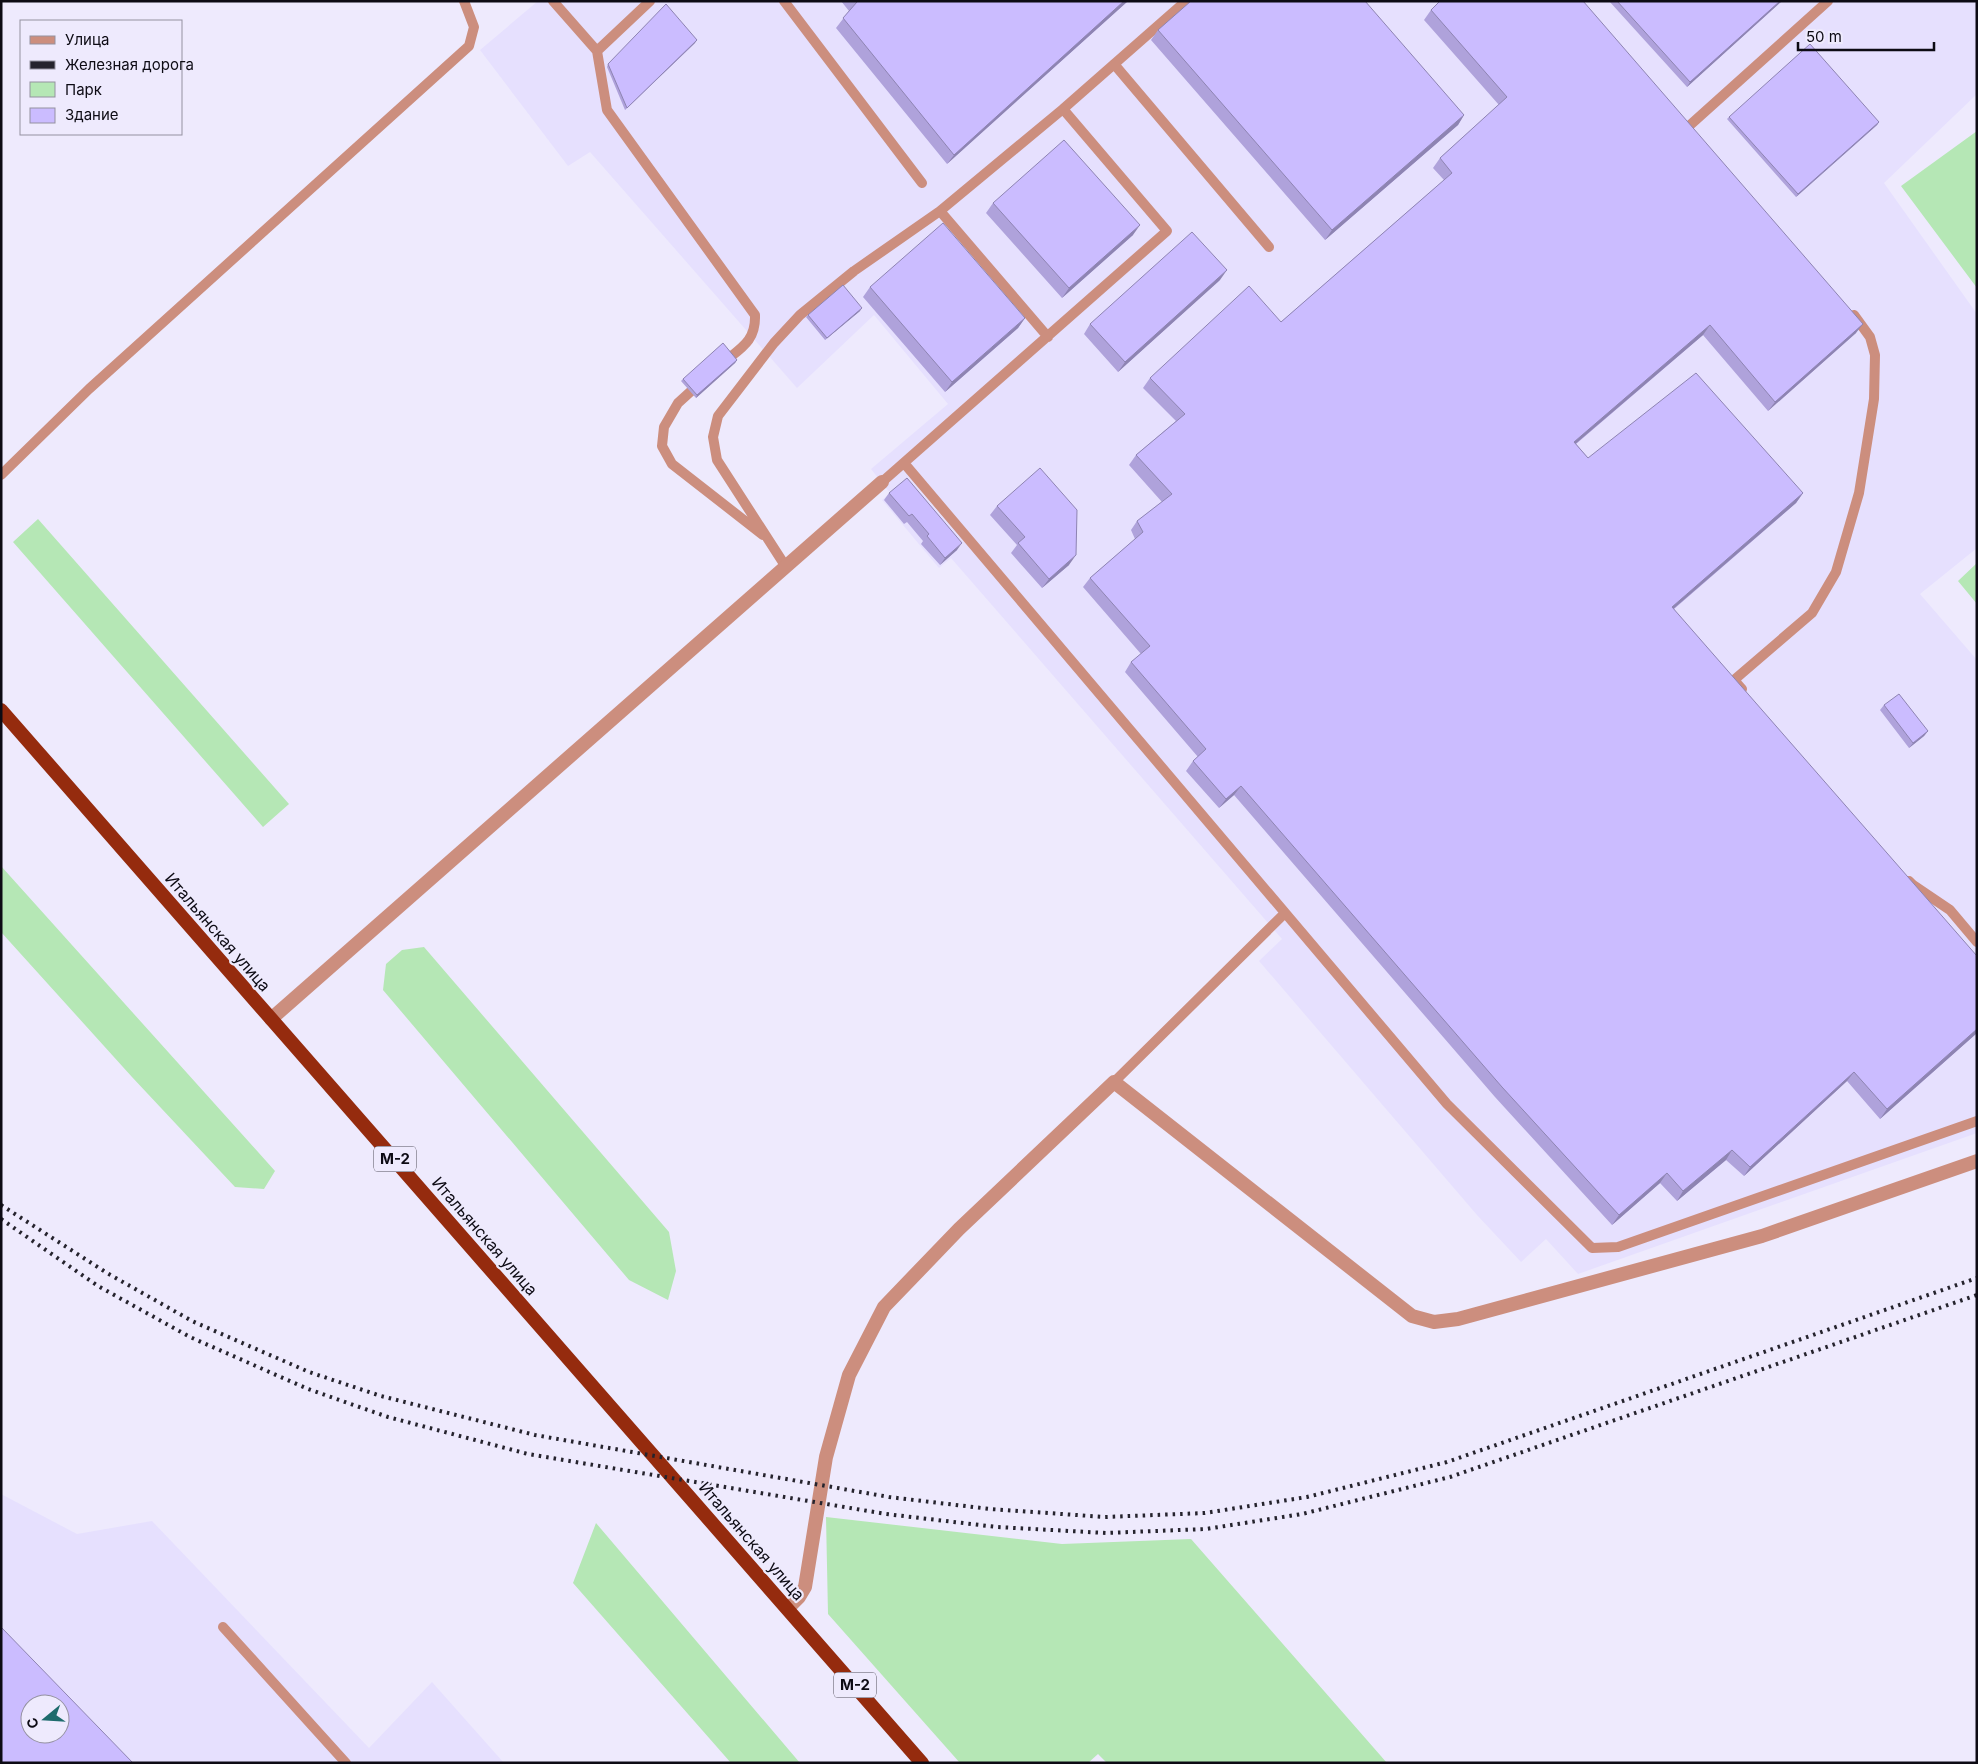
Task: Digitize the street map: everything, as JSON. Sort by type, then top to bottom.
[{"type":"highway","name":"Итальянская улица","points":[[1,710],[922,1763]]},
{"type":"street","points":[[271,1019],[882,482]]},
{"type":"street","points":[[788,1608],[799,1597],[805,1587],[826,1457],[849,1375],[884,1307],[959,1229],[1114,1082],[1412,1316],[1434,1322],[1458,1319],[1762,1236],[1977,1161]]},
{"type":"lane","points":[[1,475],[89,389],[469,46],[474,27],[464,1]]},
{"type":"lane","points":[[553,1],[597,51],[607,110],[755,315],[756,327],[748,342],[678,403],[664,427],[662,446],[672,464],[763,535]]},
{"type":"lane","points":[[597,51],[650,1]]},
{"type":"lane","points":[[784,1],[922,183]]},
{"type":"lane","points":[[786,567],[763,535],[717,460],[713,437],[718,416],[774,343],[800,315],[854,271],[940,211],[1063,109],[1186,1]]},
{"type":"lane","points":[[1689,126],[1828,1]]},
{"type":"lane","points":[[1114,64],[1269,247]]},
{"type":"lane","points":[[882,482],[1167,231],[1063,109]]},
{"type":"lane","points":[[940,211],[1048,337]]},
{"type":"lane","points":[[1746,695],[1734,680],[1812,613],[1836,572],[1859,493],[1874,399],[1875,355],[1870,337],[1849,309]]},
{"type":"lane","points":[[904,463],[1284,914],[1447,1104],[1592,1248],[1618,1247],[1977,1121]]},
{"type":"lane","points":[[1900,871],[1913,885],[1950,910],[1977,942]]},
{"type":"lane","points":[[1114,1082],[1284,914]]},
{"type":"lane","points":[[223,1627],[346,1763]]},
{"type":"shaded area","points":[[538,1],[1977,1],[1977,94],[1884,183],[1977,314],[1977,548],[1920,594],[1977,660],[1977,1133],[1578,1274],[1546,1239],[1521,1262],[1477,1215],[1259,961],[1282,939],[951,558],[939,568],[882,500],[890,493],[871,469],[948,404],[874,315],[797,388],[590,152],[568,166],[480,50]]},
{"type":"shaded area","points":[[1,1494],[77,1534],[152,1521],[369,1748],[432,1682],[504,1763],[1,1763]]},
{"type":"green space","points":[[1977,131],[1977,288],[1901,186]]},
{"type":"green space","points":[[38,519],[289,804],[263,827],[13,542]]},
{"type":"green space","points":[[1977,563],[1977,604],[1958,581]]},
{"type":"green space","points":[[1,866],[275,1171],[264,1189],[235,1187],[132,1077],[1,932]]},
{"type":"green space","points":[[424,947],[669,1232],[676,1271],[668,1300],[629,1280],[383,990],[386,964],[402,950]]},
{"type":"green space","points":[[826,1517],[1062,1544],[1191,1539],[1387,1763],[1107,1763],[1098,1754],[1088,1763],[960,1763],[828,1614]]},
{"type":"green space","points":[[596,1523],[800,1763],[731,1763],[573,1583]]},
{"type":"building","points":[[856,1],[1124,1],[954,155],[843,18]]},
{"type":"building","points":[[1191,1],[1365,1],[1464,115],[1332,230],[1158,30]]},
{"type":"building","points":[[1440,1],[1583,1],[1863,324],[1775,402],[1710,325],[1574,442],[1588,458],[1696,373],[1803,493],[1672,607],[1977,956],[1977,1029],[1887,1109],[1854,1072],[1750,1167],[1732,1150],[1683,1191],[1667,1173],[1619,1215],[1502,1087],[1241,786],[1226,799],[1193,761],[1206,749],[1131,662],[1150,646],[1090,578],[1143,532],[1137,521],[1172,494],[1136,455],[1185,414],[1150,378],[1249,286],[1281,322],[1452,173],[1440,158],[1507,97],[1431,10]]},
{"type":"building","points":[[1617,1],[1780,1],[1690,82]]},
{"type":"building","points":[[666,4],[697,40],[627,108],[608,64]]},
{"type":"building","points":[[1810,44],[1879,122],[1798,194],[1729,117]]},
{"type":"building","points":[[1064,140],[1140,225],[1069,288],[993,203]]},
{"type":"building","points":[[943,223],[1025,318],[952,382],[870,287]]},
{"type":"building","points":[[1192,232],[1227,270],[1125,362],[1090,324]]},
{"type":"building","points":[[843,285],[862,308],[827,338],[808,315]]},
{"type":"building","points":[[723,343],[737,360],[697,395],[683,379]]},
{"type":"building","points":[[1040,468],[1077,510],[1076,555],[1049,579],[1018,543],[1025,537],[997,506]]},
{"type":"building","points":[[907,478],[962,543],[945,558],[927,536],[929,534],[912,514],[909,516],[889,493]]},
{"type":"building","points":[[1899,694],[1928,731],[1913,743],[1884,705]]},
{"type":"building","points":[[1,1627],[66,1694],[20,1694],[20,1744],[70,1744],[70,1698],[133,1763],[1,1763]]},
{"type":"railway","points":[[1,1205],[107,1273],[192,1321],[309,1372],[381,1396],[535,1435],[889,1497],[990,1509],[1105,1517],[1205,1513],[1307,1497],[1447,1462],[1977,1278]]},
{"type":"railway","points":[[1,1219],[98,1286],[190,1337],[308,1389],[388,1417],[528,1454],[886,1514],[997,1527],[1106,1533],[1206,1529],[1302,1514],[1450,1477],[1977,1295]]}]
